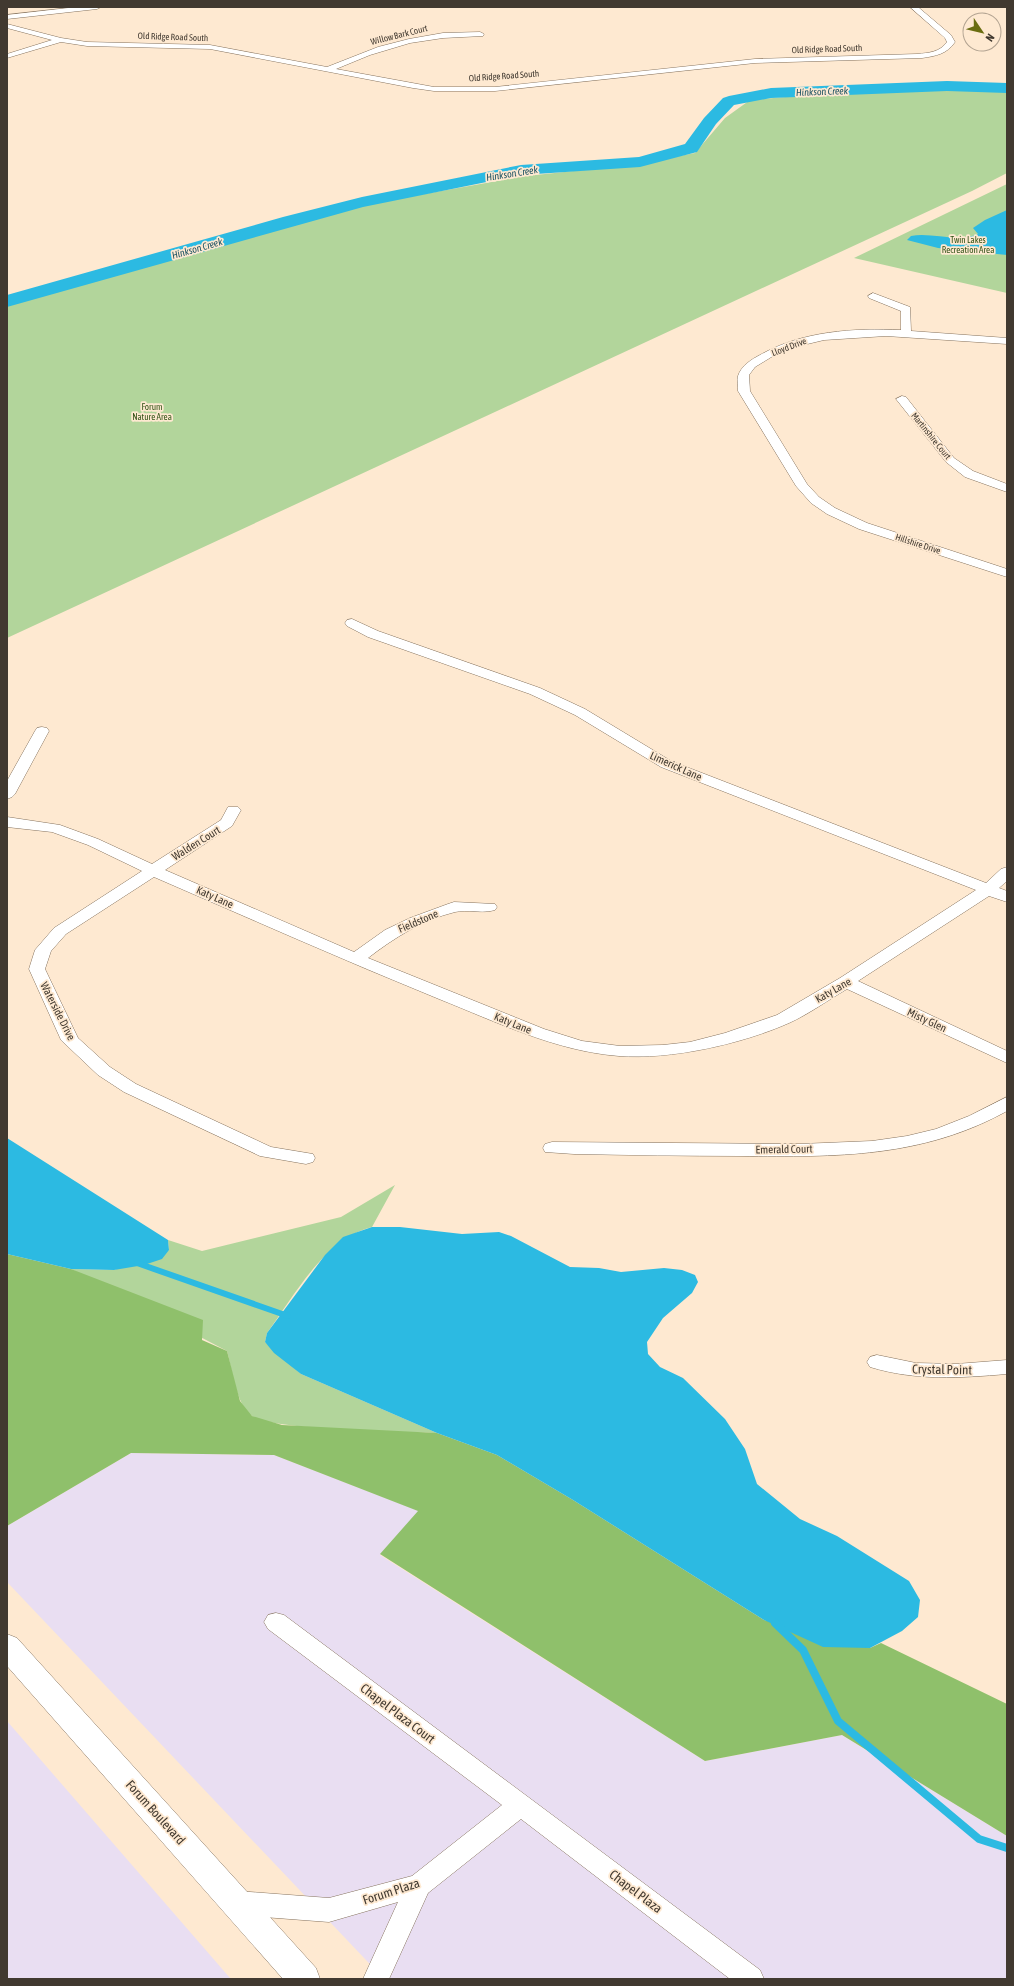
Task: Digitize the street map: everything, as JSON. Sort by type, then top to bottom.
[{"type":"street","points":[[7,17],[97,7]]},
{"type":"street","name":"Old Ridge Road South","points":[[7,26],[61,40],[104,45],[210,47],[434,89],[495,89],[755,61],[918,56],[940,52],[948,48],[951,42],[948,37],[914,7]]},
{"type":"street","name":"Willow Bark Court","points":[[327,70],[350,60],[404,42],[437,36],[480,34]]},
{"type":"street","points":[[7,56],[61,40]]},
{"type":"street","points":[[873,296],[906,309],[906,335]]},
{"type":"street","name":"Lloyd Drive","points":[[831,511],[815,500],[802,486],[744,391],[744,376],[752,364],[777,350],[808,339],[858,333],[1007,341]]},
{"type":"street","name":"Martinshire Court","points":[[902,399],[950,460],[970,474],[1007,488]]},
{"type":"street","name":"Hillshire Drive","points":[[831,511],[863,526],[1007,573]]},
{"type":"street","name":"Limerick Lane","points":[[352,623],[373,634],[534,691],[580,712],[666,764],[1007,896]]},
{"type":"street","points":[[7,794],[42,731]]},
{"type":"street","name":"Walden Court","points":[[152,870],[227,823],[233,810]]},
{"type":"street","name":"Katy Lane","points":[[7,822],[55,828],[93,842],[152,870],[356,959],[538,1033],[580,1046],[620,1051],[663,1050],[690,1047],[731,1037],[783,1019],[846,982],[989,889],[1007,872]]},
{"type":"street","name":"Waterside Drive","points":[[152,870],[60,931],[43,950],[37,969],[70,1040],[104,1071],[130,1088],[267,1152],[306,1158]]},
{"type":"street","name":"Fieldstone","points":[[356,959],[390,933],[416,921],[454,907],[489,907]]},
{"type":"street","name":"Misty Glen","points":[[846,982],[1007,1058]]},
{"type":"street","name":"Emerald Court","points":[[552,1148],[779,1150],[901,1144],[961,1128],[985,1117],[1007,1103]]},
{"type":"street","name":"Crystal Point","points":[[877,1362],[916,1370],[956,1371],[1007,1367]]},
{"type":"street","name":"Chapel Plaza Court","points":[[276,1622],[520,1805]]},
{"type":"street","name":"Forum Boulevard","points":[[7,1646],[304,1979]]},
{"type":"street","name":"Forum Plaza","points":[[237,1903],[328,1910],[419,1885],[520,1805]]},
{"type":"street","name":"Chapel Plaza","points":[[520,1805],[751,1979]]},
{"type":"street","points":[[376,1979],[419,1885]]},
{"type":"shaded area","points":[[131,1453],[274,1455],[419,1511],[380,1555],[705,1761],[842,1735],[1007,1836],[1007,1979],[384,1979],[7,1582],[7,1526]]},
{"type":"shaded area","points":[[7,1721],[230,1978],[230,1979],[7,1979]]},
{"type":"green space","name":"Forum Nature Area","points":[[960,87],[1007,89],[1007,173],[972,191],[7,638],[7,305],[368,204],[526,176],[631,165],[695,153],[725,118],[750,100],[844,92]]},
{"type":"green space","name":"Twin Lakes Recreation Area","points":[[1007,184],[1007,293],[854,258]]},
{"type":"green space","points":[[395,1185],[372,1227],[355,1233],[340,1243],[312,1270],[267,1333],[265,1342],[301,1374],[437,1433],[311,1427],[264,1421],[252,1416],[242,1404],[238,1395],[227,1351],[71,1269],[114,1270],[169,1250],[168,1240],[202,1251],[341,1217]]},
{"type":"green space","points":[[7,1254],[71,1269],[203,1320],[202,1340],[227,1351],[240,1401],[252,1416],[282,1425],[437,1433],[497,1455],[573,1500],[764,1620],[870,1648],[881,1643],[1007,1704],[1007,1836],[842,1735],[705,1761],[380,1554],[418,1511],[274,1455],[131,1453],[7,1526]]},
{"type":"water","points":[[1007,210],[1007,255],[938,248],[907,240],[911,236],[919,235],[954,238],[970,237],[978,234],[973,228],[985,220]]},
{"type":"water","points":[[7,1138],[168,1240],[169,1250],[162,1259],[144,1265],[114,1270],[71,1269],[7,1254]]},
{"type":"water","points":[[372,1227],[400,1227],[462,1234],[499,1232],[511,1236],[570,1267],[599,1268],[621,1272],[664,1268],[682,1270],[695,1275],[698,1282],[692,1293],[663,1318],[647,1342],[648,1354],[660,1367],[683,1378],[725,1419],[745,1449],[757,1484],[800,1519],[837,1536],[909,1581],[920,1600],[918,1617],[902,1631],[870,1648],[823,1647],[764,1620],[573,1500],[497,1455],[437,1433],[301,1374],[274,1353],[265,1342],[267,1333],[325,1255],[343,1237]]},
{"type":"waterway","name":"Hinkson Creek","points":[[7,301],[289,221],[362,202],[521,170],[640,162],[691,148],[710,121],[729,101],[771,93],[947,86],[1007,88]]},
{"type":"waterway","points":[[137,1263],[288,1316]]},
{"type":"waterway","points":[[775,1623],[803,1650],[838,1721],[979,1839],[1007,1848]]}]
